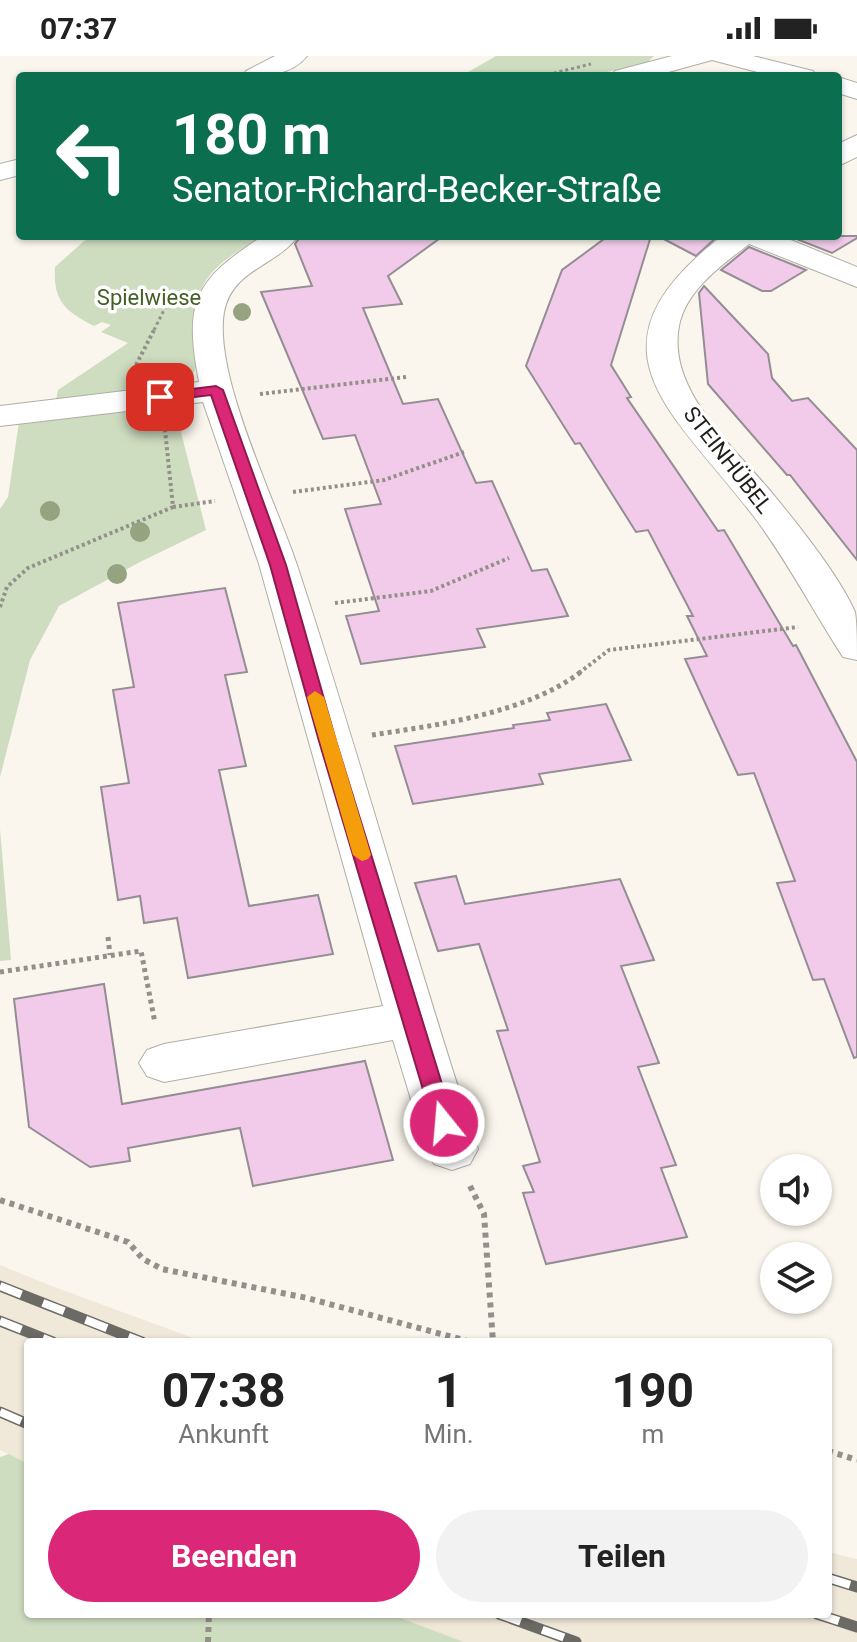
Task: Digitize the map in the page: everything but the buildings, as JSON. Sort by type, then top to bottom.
[{"type":"street","points":[[263,72],[294,56]]},
{"type":"street","points":[[640,72],[702,56]]},
{"type":"street","points":[[722,56],[788,72]]},
{"type":"street","points":[[277,240],[249,258],[221,283],[209,309],[206,335],[218,395],[290,609],[452,1149]]},
{"type":"street","name":"STEINHÜBEL","points":[[736,240],[687,282],[671,304],[662,329],[663,358],[676,393],[710,441],[766,508],[850,635]]},
{"type":"street","points":[[765,240],[857,278]]},
{"type":"street","points":[[0,416],[160,397],[218,395]]},
{"type":"street","points":[[164,1063],[411,1019]]},
{"type":"path","points":[[560,72],[599,63]]},
{"type":"path","points":[[218,395],[406,377]]},
{"type":"path","points":[[0,607],[7,587],[28,568],[173,507],[160,397]]},
{"type":"path","points":[[254,497],[384,480],[464,452]]},
{"type":"path","points":[[290,609],[431,591],[509,558]]},
{"type":"path","points":[[328,741],[469,720],[566,683],[609,650],[850,635]]},
{"type":"path","points":[[108,937],[110,955]]},
{"type":"path","points":[[0,972],[141,951],[164,1063]]},
{"type":"path","points":[[452,1149],[484,1214],[493,1338]]},
{"type":"path","points":[[0,1200],[115,1236],[128,1242],[143,1259],[162,1269],[307,1298],[456,1338]]},
{"type":"path","points":[[832,1452],[857,1460]]},
{"type":"path","points":[[208,1618],[208,1642]]},
{"type":"shaded area","points":[[0,1265],[193,1338],[24,1338],[24,1462],[0,1450]]},
{"type":"shaded area","points":[[832,1553],[857,1559],[857,1642],[464,1642],[401,1618],[832,1618]]},
{"type":"green space","points":[[496,56],[654,56],[648,62],[607,72],[468,72]]},
{"type":"green space","name":"Spielwiese","points":[[256,240],[223,262],[202,288],[196,301],[193,322],[196,368],[189,378],[168,387],[56,400],[58,390],[128,343],[101,332],[111,325],[102,322],[94,326],[75,315],[59,297],[55,267],[84,241]]},
{"type":"green space","points":[[174,405],[206,530],[59,606],[30,660],[0,777],[0,509],[8,497],[19,422]]},
{"type":"green space","points":[[0,829],[11,960],[0,961]]},
{"type":"green space","points":[[9,1454],[24,1462],[24,1618],[401,1618],[464,1642],[0,1642],[0,1457]]},
{"type":"railway","points":[[0,1286],[132,1338]]},
{"type":"railway","points":[[0,1321],[43,1338]]},
{"type":"railway","points":[[0,1412],[24,1422]]},
{"type":"railway","points":[[832,1579],[857,1587]]},
{"type":"railway","points":[[510,1618],[576,1642]]},
{"type":"railway","points":[[829,1618],[857,1627]]},
{"type":"slow traffic","points":[[315,697],[362,855]]},
{"type":"route","points":[[160,397],[216,390],[278,565],[444,1123]]}]
